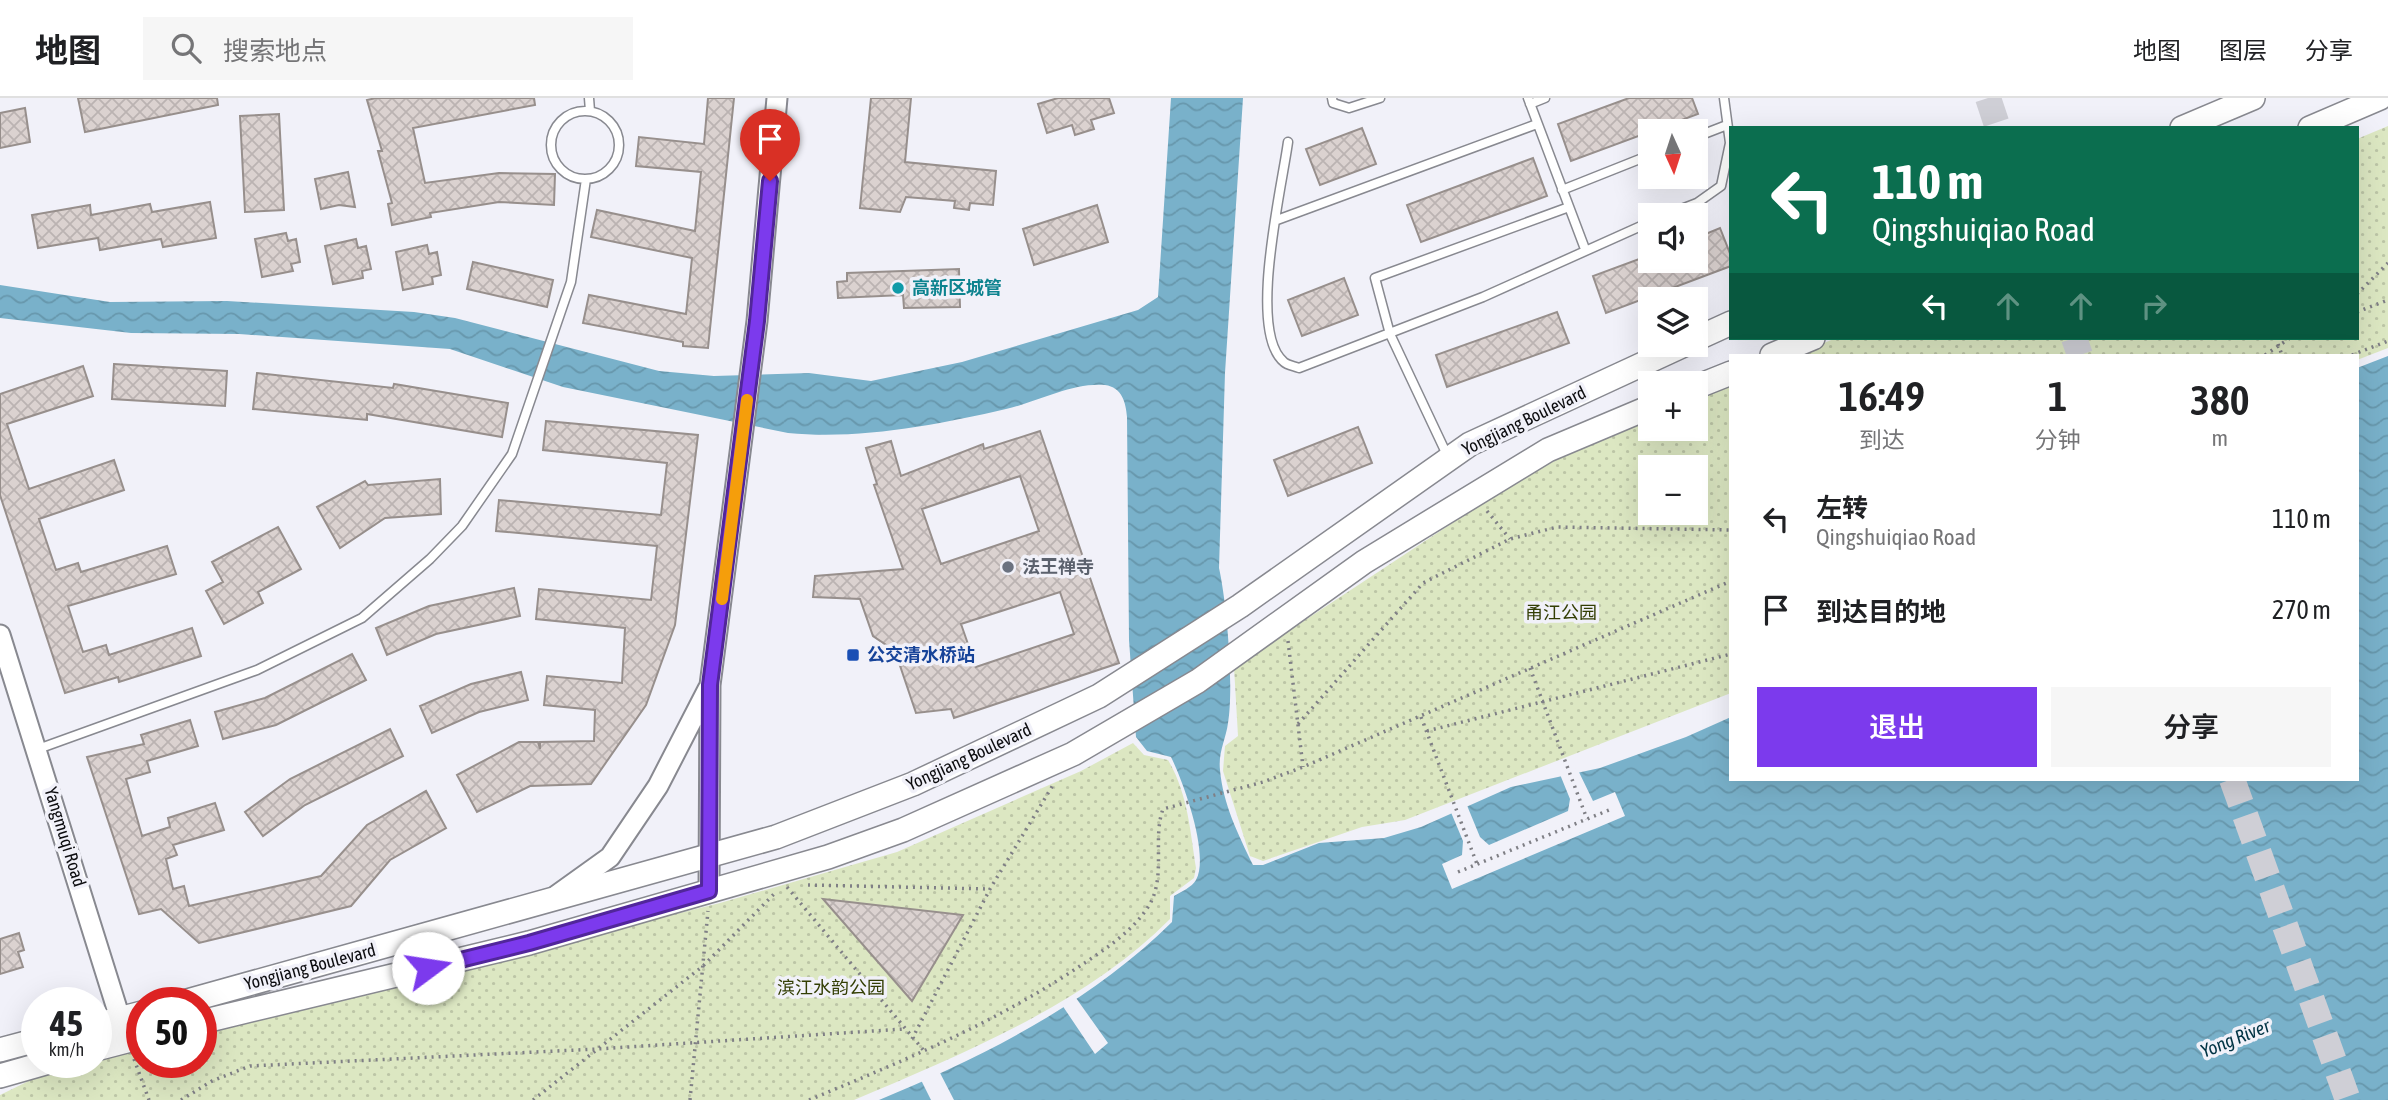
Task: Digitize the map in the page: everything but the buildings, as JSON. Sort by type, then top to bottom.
[{"type":"main road","points":[[2187,126],[2253,98]]},
{"type":"main road","points":[[2315,126],[2380,98]]},
{"type":"main road","points":[[1708,334],[1729,324]]},
{"type":"main road","points":[[1774,354],[1808,340]]},
{"type":"main road","name":"Yongjiang Boulevard","points":[[217,993],[776,837],[913,784],[1099,696],[1240,606],[1470,444],[1658,357]]},
{"type":"main road","points":[[1708,382],[1729,374]]},
{"type":"main road","name":"Yongjiang Boulevard","points":[[217,1018],[529,943],[828,857],[903,830],[1073,754],[1198,681],[1364,562],[1548,450],[1638,412]]},
{"type":"main road","points":[[0,1050],[21,1044]]},
{"type":"main road","points":[[0,1076],[21,1070]]},
{"type":"street","points":[[709,891],[710,685],[757,321],[777,98]]},
{"type":"street","name":"Yangmuqi Road","points":[[0,635],[126,1007]]},
{"type":"street","points":[[550,900],[610,857],[658,786],[710,685]]},
{"type":"lane","points":[[589,98],[590,111]]},
{"type":"lane","points":[[1332,98],[1333,103],[1349,108],[1380,98]]},
{"type":"lane","points":[[1545,98],[1529,101],[1585,249]]},
{"type":"lane","points":[[1724,98],[1729,137]]},
{"type":"lane","points":[[590,111],[608,120],[618,137],[619,147],[612,166],[596,177],[586,179],[565,172],[557,164],[551,143],[560,122],[569,115],[590,111]]},
{"type":"lane","points":[[1277,220],[1537,124]]},
{"type":"lane","points":[[1708,132],[1727,125]]},
{"type":"lane","points":[[1288,142],[1268,265],[1267,321],[1275,350],[1285,363],[1299,368],[1483,296],[1638,227]]},
{"type":"lane","points":[[1697,203],[1721,186],[1729,148]]},
{"type":"lane","points":[[1562,190],[1638,160]]},
{"type":"lane","points":[[38,749],[257,670],[362,618],[430,559],[462,526],[512,454],[571,282],[586,179]]},
{"type":"lane","points":[[1450,460],[1390,334],[1376,278],[1569,207]]},
{"type":"path","points":[[2359,291],[2388,263]]},
{"type":"path","points":[[2359,311],[2388,300]]},
{"type":"path","points":[[2265,354],[2286,340]]},
{"type":"path","points":[[2355,354],[2388,341]]},
{"type":"path","points":[[2278,344],[2283,354]]},
{"type":"path","points":[[1298,724],[1423,583],[1510,539],[1558,527],[1729,530]]},
{"type":"path","points":[[809,1100],[925,1052],[1033,997],[1113,943],[1149,907],[1156,886],[1160,857],[1159,820],[1163,809],[1248,786],[1304,767],[1729,582]]},
{"type":"path","points":[[1285,618],[1304,767]]},
{"type":"path","points":[[1427,731],[1729,654]]},
{"type":"path","points":[[1530,668],[1587,819]]},
{"type":"path","points":[[1421,717],[1477,864]]},
{"type":"path","points":[[912,1039],[990,888],[1073,754]]},
{"type":"path","points":[[1458,872],[1609,810]]},
{"type":"path","points":[[533,1100],[703,966],[785,884],[990,888]]},
{"type":"path","points":[[785,884],[925,1052]]},
{"type":"path","points":[[690,1100],[709,891]]},
{"type":"path","points":[[181,1100],[212,1081],[250,1066],[597,1049],[904,1029]]},
{"type":"path","points":[[144,1078],[149,1100]]},
{"type":"green space","points":[[2388,126],[2388,348],[2359,359],[2359,354],[1797,354],[1831,340],[2359,340],[2359,138]]},
{"type":"green space","name":"甬江公园","points":[[1729,384],[1729,694],[1405,820],[1362,827],[1263,861],[1250,856],[1223,771],[1225,746],[1238,736],[1234,667],[1513,483],[1579,448],[1638,422],[1638,441],[1708,441],[1708,393]]},
{"type":"green space","name":"滨江水韵公园","points":[[1133,743],[1144,755],[1168,760],[1180,786],[1187,812],[1196,868],[1194,878],[1170,896],[1170,919],[1137,949],[1062,1001],[979,1045],[854,1100],[0,1100],[0,1095],[35,1078],[112,1078],[112,1056],[126,1052],[126,1078],[217,1078],[217,1028],[720,903],[897,852],[1081,771]]},
{"type":"water","name":"Yong River","points":[[1171,98],[1243,98],[1225,373],[1219,568],[1227,624],[1230,708],[1220,763],[1228,807],[1253,865],[1263,865],[1319,843],[1384,838],[1421,827],[1511,787],[1600,768],[1686,737],[1729,718],[1729,781],[2359,781],[2359,367],[2388,356],[2388,1100],[879,1100],[997,1046],[1107,978],[1172,922],[1174,896],[1196,880],[1200,854],[1197,836],[1176,768],[1171,757],[1147,751],[1136,737],[1129,640],[1127,417],[1119,392],[1111,386],[1093,385],[1055,393],[1006,409],[898,430],[815,435],[788,433],[563,387],[450,349],[239,334],[131,333],[0,318],[0,285],[110,302],[227,301],[414,312],[455,318],[659,371],[714,376],[809,373],[871,381],[962,362],[1138,310],[1158,297]]},
{"type":"pier","points":[[1577,768],[1593,801],[1615,792],[1625,816],[1452,889],[1442,864],[1462,855],[1463,841],[1450,810],[1466,803],[1480,837],[1489,845],[1568,811],[1570,799],[1559,772]]},
{"type":"pier","points":[[1076,998],[1108,1043],[1095,1054],[1062,1005]]},
{"type":"pier","points":[[938,1069],[954,1100],[931,1100],[920,1078]]},
{"type":"tunnel","points":[[1988,98],[1997,126]]},
{"type":"tunnel","points":[[2075,340],[2080,354]]},
{"type":"tunnel","points":[[2233,781],[2348,1100]]},
{"type":"slow traffic","points":[[722,599],[747,400]]},
{"type":"place","name":"高新区城管","points":[[898,288]]},
{"type":"place","name":"法王禅寺","points":[[1008,567]]},
{"type":"place","name":"公交清水桥站","points":[[853,655]]},
{"type":"route","points":[[428,968],[529,943],[709,891],[710,685],[757,321],[770,181]]}]
